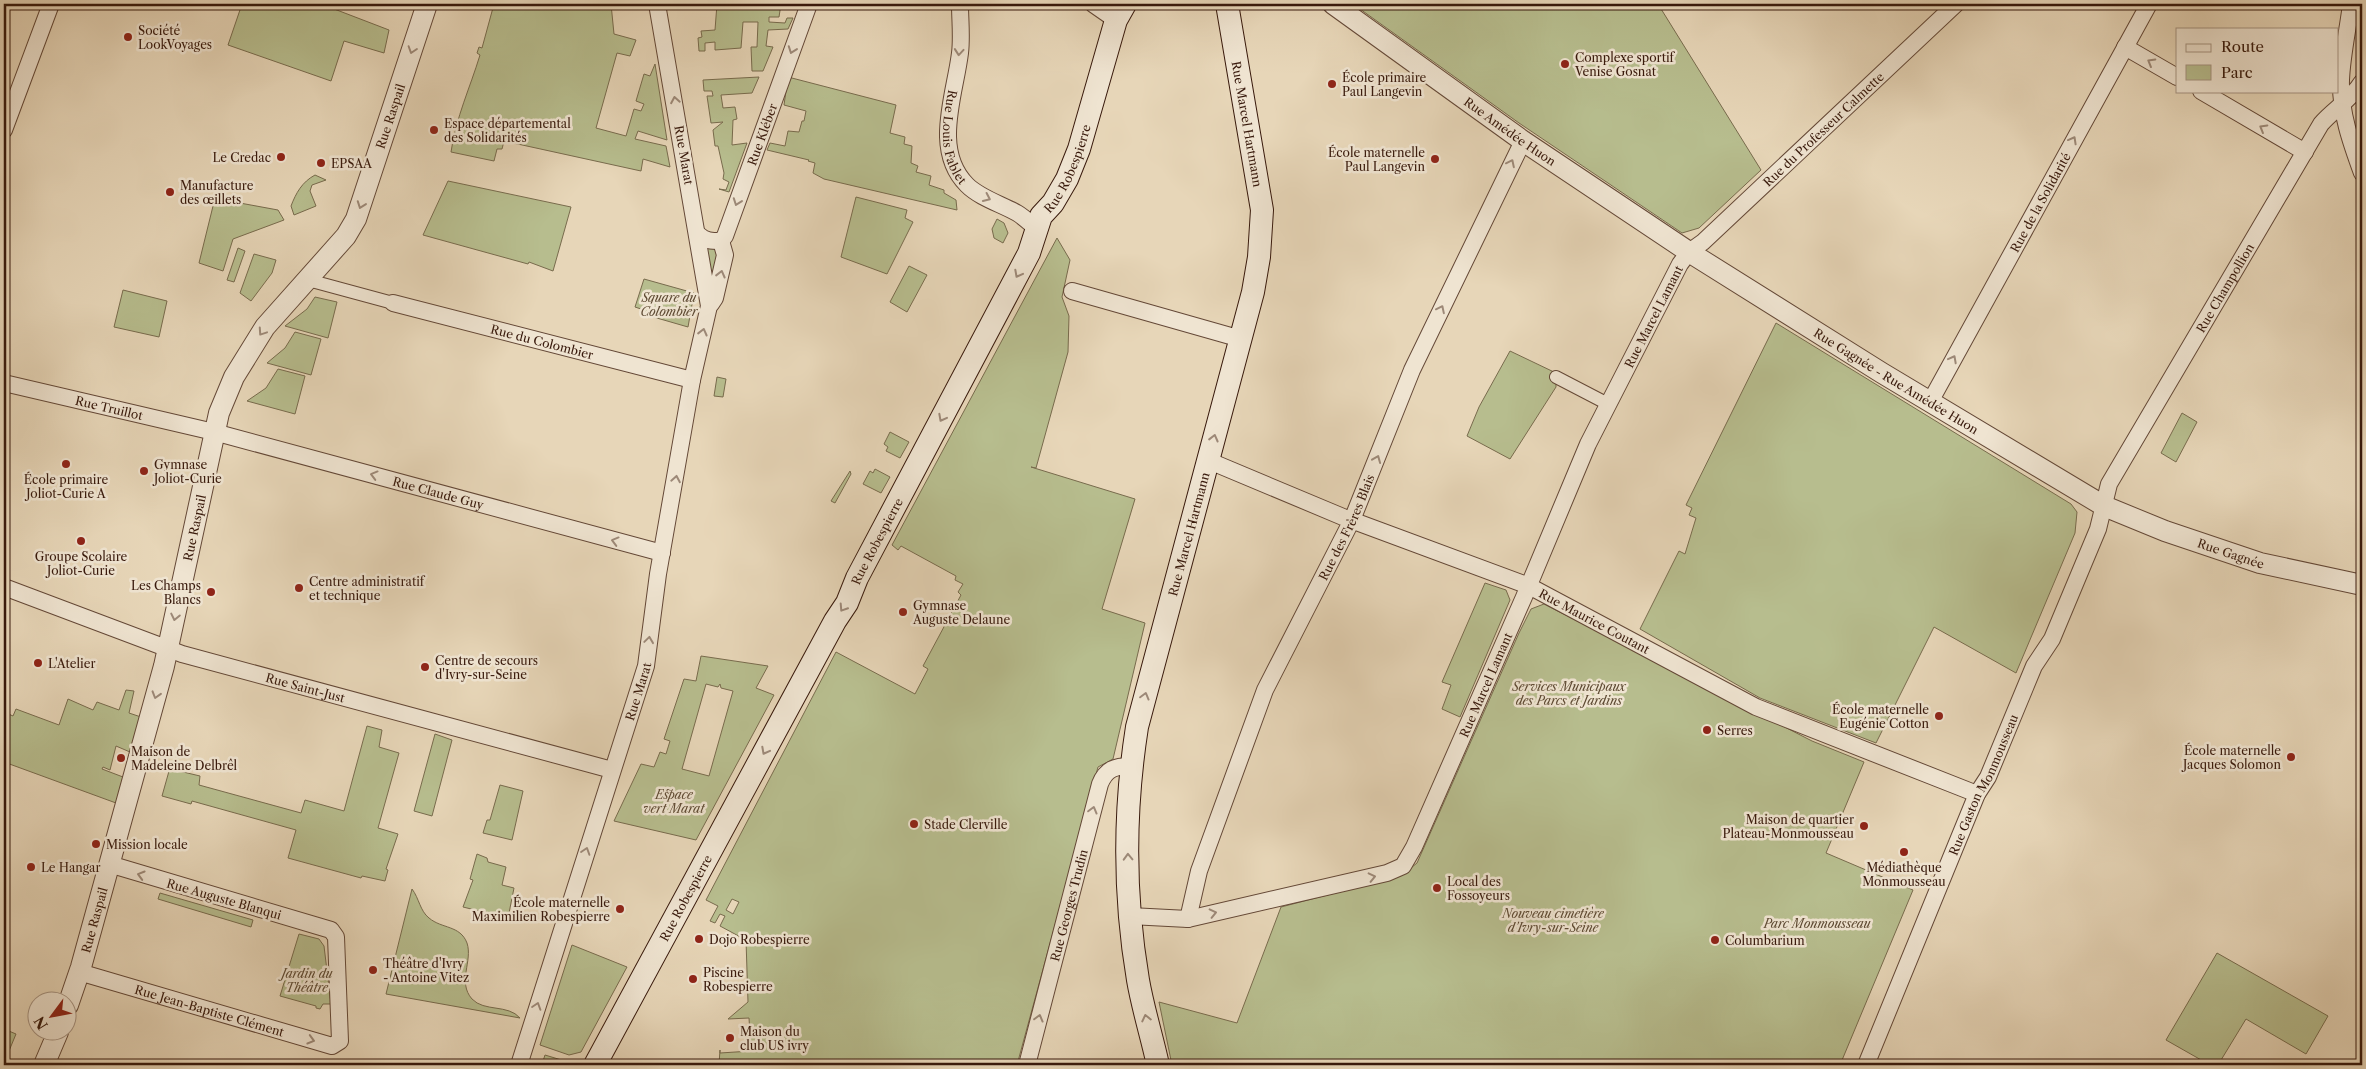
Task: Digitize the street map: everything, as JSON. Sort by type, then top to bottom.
[{"type":"main road","name":"Rue Marcel Hartmann","points":[[1158,1065],[1138,981],[1130,916],[1127,829],[1131,766],[1137,727],[1255,283],[1262,210],[1227,4]]},
{"type":"main road","name":"Rue Robespierre","points":[[595,1065],[834,621],[847,603],[857,578],[1030,253],[1041,216],[1053,203],[1067,179],[1079,149],[1120,12]]},
{"type":"street","points":[[4,130],[51,4]]},
{"type":"street","name":"Rue Raspail","points":[[72,992],[168,648],[214,432],[234,376],[265,327],[346,236],[356,219],[427,4]]},
{"type":"street","name":"Rue Marat","points":[[519,1065],[646,666],[662,553],[692,380],[709,306],[699,235],[657,4]]},
{"type":"street","name":"Rue Kléber","points":[[721,240],[727,230],[809,4]]},
{"type":"street","name":"Rue Louis Fablet","points":[[960,4],[960,52],[948,118],[949,149],[954,164],[966,185],[977,194],[1019,214],[1038,230]]},
{"type":"street","points":[[1093,4],[1120,12]]},
{"type":"street","name":"Rue Amédée Huon","points":[[1334,4],[1523,141],[1689,252]]},
{"type":"street","name":"Rue du Professeur Calmette","points":[[1689,252],[1703,242],[1956,4]]},
{"type":"street","name":"Rue de la Solidarité","points":[[1930,402],[2149,4]]},
{"type":"street","points":[[2351,4],[2341,80],[2343,106],[2350,141],[2362,173]]},
{"type":"street","points":[[2125,47],[2176,77]]},
{"type":"street","name":"Rue Champollion","points":[[2104,506],[2109,484],[2321,124],[2329,114],[2343,106],[2362,82]]},
{"type":"street","points":[[2203,92],[2305,152]]},
{"type":"street","name":"Rue des Frères Blais","points":[[1188,919],[1199,871],[1265,690],[1352,520],[1412,370],[1523,141]]},
{"type":"street","points":[[699,235],[704,240],[721,240]]},
{"type":"street","name":"Rue Marat","points":[[709,306],[715,298],[725,254],[721,240]]},
{"type":"street","name":"Rue Gagnée - Rue Amédée Huon","points":[[1689,252],[1930,402],[2104,506]]},
{"type":"street","name":"Rue Marcel Lamant","points":[[1130,916],[1188,919],[1387,873],[1403,866],[1412,852],[1529,586],[1588,444],[1680,264],[1689,252]]},
{"type":"street","points":[[308,280],[393,303]]},
{"type":"street","points":[[1072,291],[1241,339]]},
{"type":"street","name":"Rue du Colombier","points":[[393,303],[692,380]]},
{"type":"street","points":[[1556,377],[1608,404]]},
{"type":"street","name":"Rue Truillot","points":[[4,383],[214,432]]},
{"type":"street","name":"Rue Claude Guy","points":[[214,432],[662,553]]},
{"type":"street","name":"Rue Maurice Coutant","points":[[1207,460],[1352,520],[1529,586],[1756,707],[1977,794]]},
{"type":"street","name":"Rue Gagnée","points":[[2104,506],[2165,531],[2260,563],[2362,585]]},
{"type":"street","name":"Rue Gaston Monmousseau","points":[[1866,1065],[1977,794],[1988,777],[2034,666],[2052,639],[2098,529],[2104,506]]},
{"type":"street","name":"Rue Saint-Just","points":[[4,587],[182,654],[612,770]]},
{"type":"street","name":"Rue Georges Trudin","points":[[1027,1065],[1100,784],[1104,774],[1116,766],[1131,766]]},
{"type":"street","name":"Rue Auguste Blanqui","points":[[109,864],[331,930],[336,937],[340,1041]]},
{"type":"street","name":"Rue Jean-Baptiste Clément","points":[[79,972],[332,1046],[340,1041]]},
{"type":"street","points":[[44,1065],[54,1042]]},
{"type":"green space","points":[[242,4],[330,4],[329,7],[389,30],[384,53],[344,41],[331,81],[228,45]]},
{"type":"green space","points":[[494,4],[611,4],[614,34],[636,40],[630,56],[617,53],[596,128],[626,136],[634,109],[641,111],[644,104],[636,101],[644,74],[650,76],[655,64],[667,140],[638,131],[635,139],[666,146],[670,167],[643,159],[641,171],[504,141],[502,149],[497,149],[494,161],[451,152],[460,115],[480,55],[477,53],[479,47],[482,48]]},
{"type":"green space","points":[[717,4],[781,4],[779,17],[769,17],[769,22],[785,23],[787,18],[793,18],[788,29],[768,30],[766,46],[773,47],[763,71],[752,71],[751,47],[757,47],[758,22],[743,22],[741,48],[715,50],[715,42],[705,43],[705,51],[699,51],[698,38],[702,37],[701,31],[715,30]]},
{"type":"green space","name":"Complexe sportif Venise Gosnat","points":[[1353,4],[1658,4],[1761,170],[1699,228],[1682,233],[1519,123]]},
{"type":"green space","points":[[759,77],[752,93],[721,95],[723,108],[735,107],[737,119],[733,120],[732,145],[747,143],[729,192],[719,189],[726,190],[729,182],[723,179],[724,173],[718,146],[715,146],[713,130],[723,122],[711,123],[707,96],[713,96],[712,91],[704,91],[703,80]]},
{"type":"green space","points":[[788,77],[896,105],[890,133],[905,137],[904,144],[912,146],[911,163],[918,166],[916,172],[931,176],[929,185],[944,190],[944,193],[956,200],[957,210],[824,179],[813,173],[815,163],[767,150],[770,143],[785,146],[788,131],[799,132],[802,121],[804,121],[806,111],[784,105]]},
{"type":"green space","points":[[315,175],[326,180],[312,185],[310,191],[316,206],[294,215],[291,206],[295,197],[303,184]]},
{"type":"green space","points":[[448,181],[571,207],[553,271],[529,262],[528,264],[423,235]]},
{"type":"green space","points":[[856,197],[907,210],[905,218],[913,222],[887,274],[841,257]]},
{"type":"green space","points":[[218,199],[278,210],[284,220],[233,239],[223,271],[199,263],[214,202]]},
{"type":"green space","points":[[997,219],[1004,223],[1008,233],[1003,243],[994,238],[992,229]]},
{"type":"green space","name":"Stade Clerville","points":[[1057,238],[1070,260],[1062,297],[1069,316],[1068,352],[1036,468],[1031,467],[1135,499],[1102,609],[1145,623],[1113,759],[1098,767],[1017,1065],[808,1065],[764,1060],[719,1064],[720,1050],[720,1053],[751,1051],[749,1018],[728,1019],[748,1002],[746,940],[720,926],[725,916],[720,914],[715,923],[710,921],[718,906],[706,900],[836,652],[915,694],[928,669],[923,666],[961,595],[958,592],[963,584],[955,580],[956,576],[901,546],[898,550],[892,545]],"holes":[[[732,899],[739,902],[733,914],[726,910]]]},
{"type":"green space","points":[[711,246],[721,253],[711,278],[706,250]]},
{"type":"green space","points":[[238,248],[245,251],[234,282],[227,280]]},
{"type":"green space","points":[[254,254],[276,260],[272,273],[251,301],[240,293]]},
{"type":"green space","points":[[909,266],[927,275],[907,312],[890,302]]},
{"type":"green space","name":"Square du Colombier","points":[[644,279],[694,293],[688,327],[643,314],[644,310],[635,307]]},
{"type":"green space","points":[[123,290],[167,301],[159,337],[114,327]]},
{"type":"green space","points":[[315,297],[337,302],[328,338],[285,326],[307,309]]},
{"type":"green space","points":[[1776,323],[2071,504],[2077,512],[2075,533],[2016,673],[1934,627],[1876,743],[1760,698],[1640,629],[1679,551],[1685,554],[1696,518],[1689,515],[1692,508],[1686,505]]},
{"type":"green space","points":[[295,332],[321,339],[311,375],[267,363],[285,348]]},
{"type":"green space","points":[[1510,351],[1556,373],[1556,387],[1510,459],[1467,436],[1479,407]]},
{"type":"green space","points":[[278,369],[305,376],[295,414],[247,401],[266,388]]},
{"type":"green space","points":[[717,377],[726,379],[723,397],[714,396]]},
{"type":"green space","points":[[2182,413],[2197,422],[2176,462],[2161,453]]},
{"type":"green space","points":[[890,432],[909,442],[900,458],[886,451],[888,447],[884,444]]},
{"type":"green space","points":[[875,469],[890,477],[881,493],[863,484],[870,471],[873,473]]},
{"type":"green space","points":[[850,471],[851,474],[835,503],[831,501]]},
{"type":"green space","points":[[1485,583],[1506,590],[1510,600],[1460,717],[1442,709],[1451,685],[1442,682]]},
{"type":"green space","name":"Nouveau cimetière d'Ivry-sur-Seine","points":[[1544,604],[1812,741],[1864,762],[1826,853],[1913,890],[1840,1065],[1172,1065],[1159,1002],[1237,1023],[1281,907],[1401,876],[1417,863],[1519,633],[1531,609]]},
{"type":"green space","name":"Espace vert Marat","points":[[701,656],[768,666],[756,688],[774,695],[696,840],[614,821],[641,764],[654,767],[660,752],[666,754],[670,741],[664,739],[684,679],[696,681]],"holes":[[[706,684],[718,687],[720,684],[721,688],[733,691],[709,776],[682,769]]]},
{"type":"green space","points":[[126,690],[134,691],[129,713],[141,717],[130,752],[116,746],[110,770],[103,767],[102,769],[123,777],[116,803],[4,762],[4,712],[13,716],[16,709],[59,725],[68,699],[93,710],[97,702],[119,710]]},
{"type":"green space","points":[[367,726],[382,730],[379,747],[399,753],[378,828],[398,834],[386,869],[388,870],[385,881],[362,876],[361,878],[288,858],[296,830],[192,801],[191,804],[162,796],[171,764],[180,766],[179,771],[200,776],[199,785],[301,813],[305,800],[344,811]]},
{"type":"green space","points":[[435,734],[452,740],[432,816],[414,811]]},
{"type":"green space","points":[[500,785],[523,791],[512,840],[483,833],[487,820],[490,820]]},
{"type":"green space","points":[[477,854],[487,858],[488,862],[506,867],[502,885],[514,888],[508,918],[463,907],[473,880],[470,879]]},
{"type":"green space","points":[[412,889],[429,918],[455,930],[464,937],[468,950],[465,979],[472,999],[483,1005],[509,1011],[520,1018],[386,994]]},
{"type":"green space","points":[[160,893],[253,920],[251,927],[158,899]]},
{"type":"green space","name":"Jardin du Théâtre","points":[[299,934],[319,939],[324,946],[331,1004],[323,1004],[320,1009],[316,1008],[316,1006],[280,996]]},
{"type":"green space","points":[[572,945],[627,967],[581,1052],[569,1055],[540,1045]]},
{"type":"green space","points":[[2217,953],[2328,1016],[2306,1054],[2246,1019],[2218,1065],[2210,1065],[2166,1040]]},
{"type":"green space","points":[[4,1029],[16,1034],[4,1063]]},
{"type":"green space","points":[[545,1055],[568,1062],[567,1065],[542,1064]]},
{"type":"place","name":"Société LookVoyages","points":[[128,37]]},
{"type":"place","name":"Complexe sportif Venise Gosnat","points":[[1565,64]]},
{"type":"place","name":"École primaire Paul Langevin","points":[[1332,84]]},
{"type":"place","name":"Espace départemental des Solidarités","points":[[434,130]]},
{"type":"place","name":"Le Credac","points":[[281,157]]},
{"type":"place","name":"École maternelle Paul Langevin","points":[[1435,159]]},
{"type":"place","name":"EPSAA","points":[[321,163]]},
{"type":"place","name":"Manufacture des œillets","points":[[170,192]]},
{"type":"place","name":"École primaire Joliot-Curie A","points":[[66,464]]},
{"type":"place","name":"Gymnase Joliot-Curie","points":[[144,471]]},
{"type":"place","name":"Groupe Scolaire Joliot-Curie","points":[[81,541]]},
{"type":"place","name":"Centre administratif et technique","points":[[299,588]]},
{"type":"place","name":"Les Champs Blancs","points":[[211,592]]},
{"type":"place","name":"Gymnase Auguste Delaune","points":[[903,612]]},
{"type":"place","name":"L'Atelier","points":[[38,663]]},
{"type":"place","name":"Centre de secours d'Ivry-sur-Seine","points":[[425,667]]},
{"type":"place","name":"École maternelle Eugénie Cotton","points":[[1939,716]]},
{"type":"place","name":"Serres","points":[[1707,730]]},
{"type":"place","name":"École maternelle Jacques Solomon","points":[[2291,757]]},
{"type":"place","name":"Maison de Madeleine Delbrêl","points":[[121,758]]},
{"type":"place","name":"Stade Clerville","points":[[914,824]]},
{"type":"place","name":"Maison de quartier Plateau-Monmousseau","points":[[1864,826]]},
{"type":"place","name":"Mission locale","points":[[96,844]]},
{"type":"place","name":"Médiathèque Monmousseau","points":[[1904,852]]},
{"type":"place","name":"Le Hangar","points":[[31,867]]},
{"type":"place","name":"Local des Fossoyeurs","points":[[1437,888]]},
{"type":"place","name":"École maternelle Maximilien Robespierre","points":[[620,909]]},
{"type":"place","name":"Dojo Robespierre","points":[[699,939]]},
{"type":"place","name":"Columbarium","points":[[1715,940]]},
{"type":"place","name":"Théâtre d'Ivry - Antoine Vitez","points":[[373,970]]},
{"type":"place","name":"Piscine Robespierre","points":[[693,979]]},
{"type":"place","name":"Maison du club US ivry","points":[[730,1038]]},
{"type":"park label","name":"Services Municipaux des Parcs et Jardins","points":[[1569,693]]},
{"type":"park label","name":"Parc Monmousseau","points":[[1817,923]]}]
